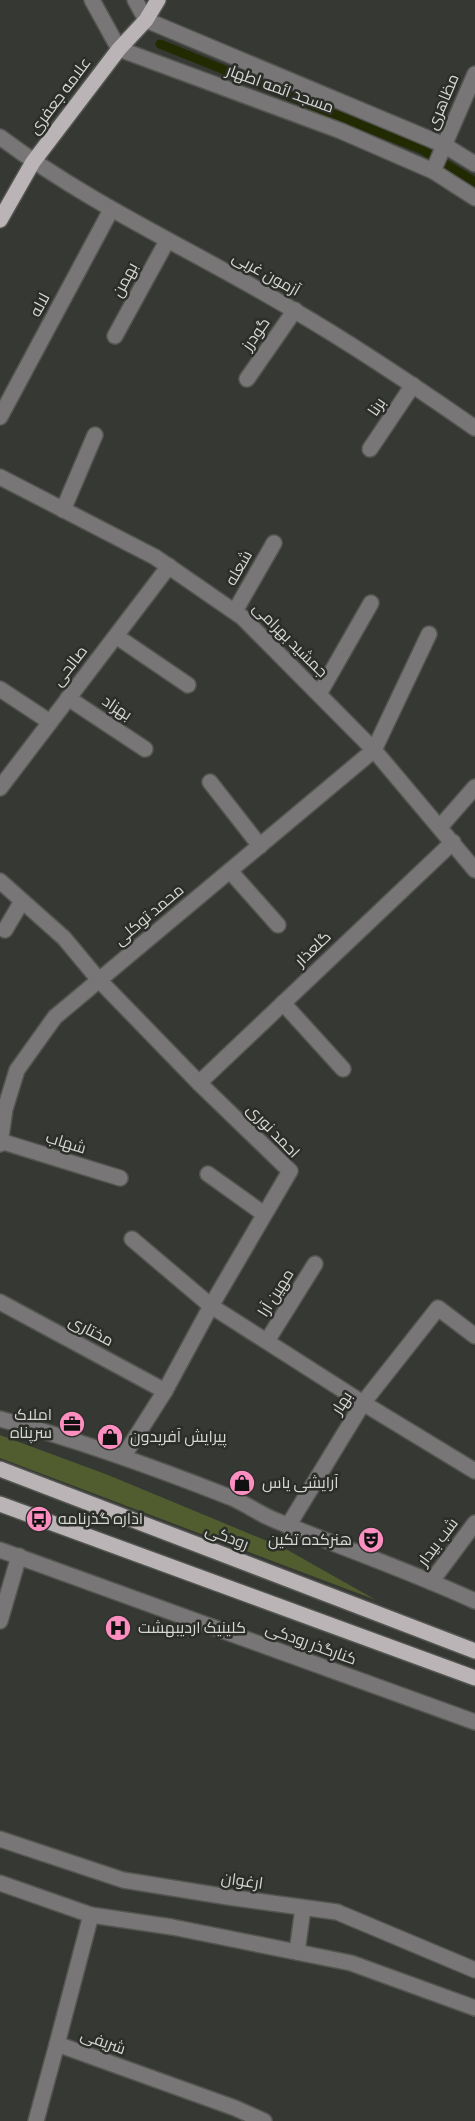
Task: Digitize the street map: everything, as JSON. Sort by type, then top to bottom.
[{"type":"main road","name":"علامه جعفری","points":[[0,220],[33,162],[119,49],[146,20],[158,0]]},
{"type":"main road","name":"رودکی","points":[[0,1469],[475,1652]]},
{"type":"main road","points":[[0,1504],[475,1678]]},
{"type":"street","points":[[92,0],[119,49]]},
{"type":"street","points":[[135,0],[146,20]]},
{"type":"street","name":"مسجد ائمه اطهار","points":[[146,20],[443,146],[475,164]]},
{"type":"street","name":"مسجد ائمه اطهار","points":[[119,49],[340,130],[433,170],[475,198]]},
{"type":"street","name":"مظاهری","points":[[433,170],[475,74]]},
{"type":"street","name":"آزمون غربی","points":[[0,137],[33,162],[111,210],[295,310],[413,385],[475,428]]},
{"type":"street","name":"لاله","points":[[0,417],[111,210]]},
{"type":"street","name":"بهمن","points":[[115,336],[167,241]]},
{"type":"street","name":"گودرز","points":[[247,378],[295,310]]},
{"type":"street","name":"برنا","points":[[370,450],[413,385]]},
{"type":"street","points":[[63,510],[95,435]]},
{"type":"street","name":"جمشید بهرامی","points":[[0,477],[155,557],[242,617],[374,750],[475,870]]},
{"type":"street","name":"شعله","points":[[235,612],[274,543]]},
{"type":"street","name":"صالحی","points":[[0,788],[169,566]]},
{"type":"street","points":[[319,694],[371,603]]},
{"type":"street","points":[[374,750],[429,634]]},
{"type":"street","points":[[116,636],[188,685]]},
{"type":"street","points":[[0,689],[50,722]]},
{"type":"street","name":"بهزاد","points":[[68,698],[146,749]]},
{"type":"street","name":"محمد توکلی","points":[[0,1142],[5,1109],[17,1070],[55,1017],[374,750]]},
{"type":"street","points":[[210,782],[260,846]]},
{"type":"street","points":[[440,827],[475,787]]},
{"type":"street","name":"گلعذار","points":[[198,1083],[453,842]]},
{"type":"street","points":[[230,871],[278,925]]},
{"type":"street","name":"احمد نوری","points":[[0,881],[64,938],[99,980],[198,1083],[290,1171],[165,1390],[123,1457]]},
{"type":"street","points":[[5,930],[22,901]]},
{"type":"street","points":[[283,1003],[343,1070]]},
{"type":"street","name":"شهاب","points":[[0,1142],[120,1178]]},
{"type":"street","points":[[208,1174],[264,1214]]},
{"type":"street","points":[[132,1239],[211,1306],[475,1471]]},
{"type":"street","name":"مهین آرا","points":[[267,1341],[315,1264]]},
{"type":"street","name":"مختاری","points":[[0,1302],[165,1390]]},
{"type":"street","name":"بهار","points":[[288,1526],[363,1402],[438,1308],[475,1336]]},
{"type":"street","points":[[0,1419],[45,1431],[123,1457],[235,1499],[274,1520],[431,1582],[475,1602]]},
{"type":"street","name":"شب بیدار","points":[[431,1582],[475,1523]]},
{"type":"street","name":"کنارگذر رودکی","points":[[0,1550],[475,1722]]},
{"type":"street","points":[[0,1621],[19,1556]]},
{"type":"street","name":"ارغوان","points":[[0,1839],[123,1880],[337,1912],[475,1970]]},
{"type":"street","points":[[0,1883],[91,1915],[172,1927],[351,1963],[475,2008]]},
{"type":"street","points":[[297,1952],[303,1908]]},
{"type":"street","name":"شریفی","points":[[91,1915],[57,2044],[235,2108],[264,2121]]},
{"type":"street","points":[[36,2121],[57,2044]]},
{"type":"green space","points":[[0,1435],[108,1475],[284,1548],[376,1600],[0,1458]]},
{"type":"waterway","points":[[160,44],[421,149],[475,182]]},
{"type":"place","name":"املاک سرپناه","points":[[72,1424]]},
{"type":"place","name":"پیرایش آفریدون","points":[[110,1437]]},
{"type":"place","name":"آرایشی یاس","points":[[242,1483]]},
{"type":"place","name":"اداره گذرنامه","points":[[39,1519]]},
{"type":"place","name":"هنرکده تکین","points":[[371,1540]]},
{"type":"place","name":"کلینیک اردیبهشت","points":[[118,1628]]}]
